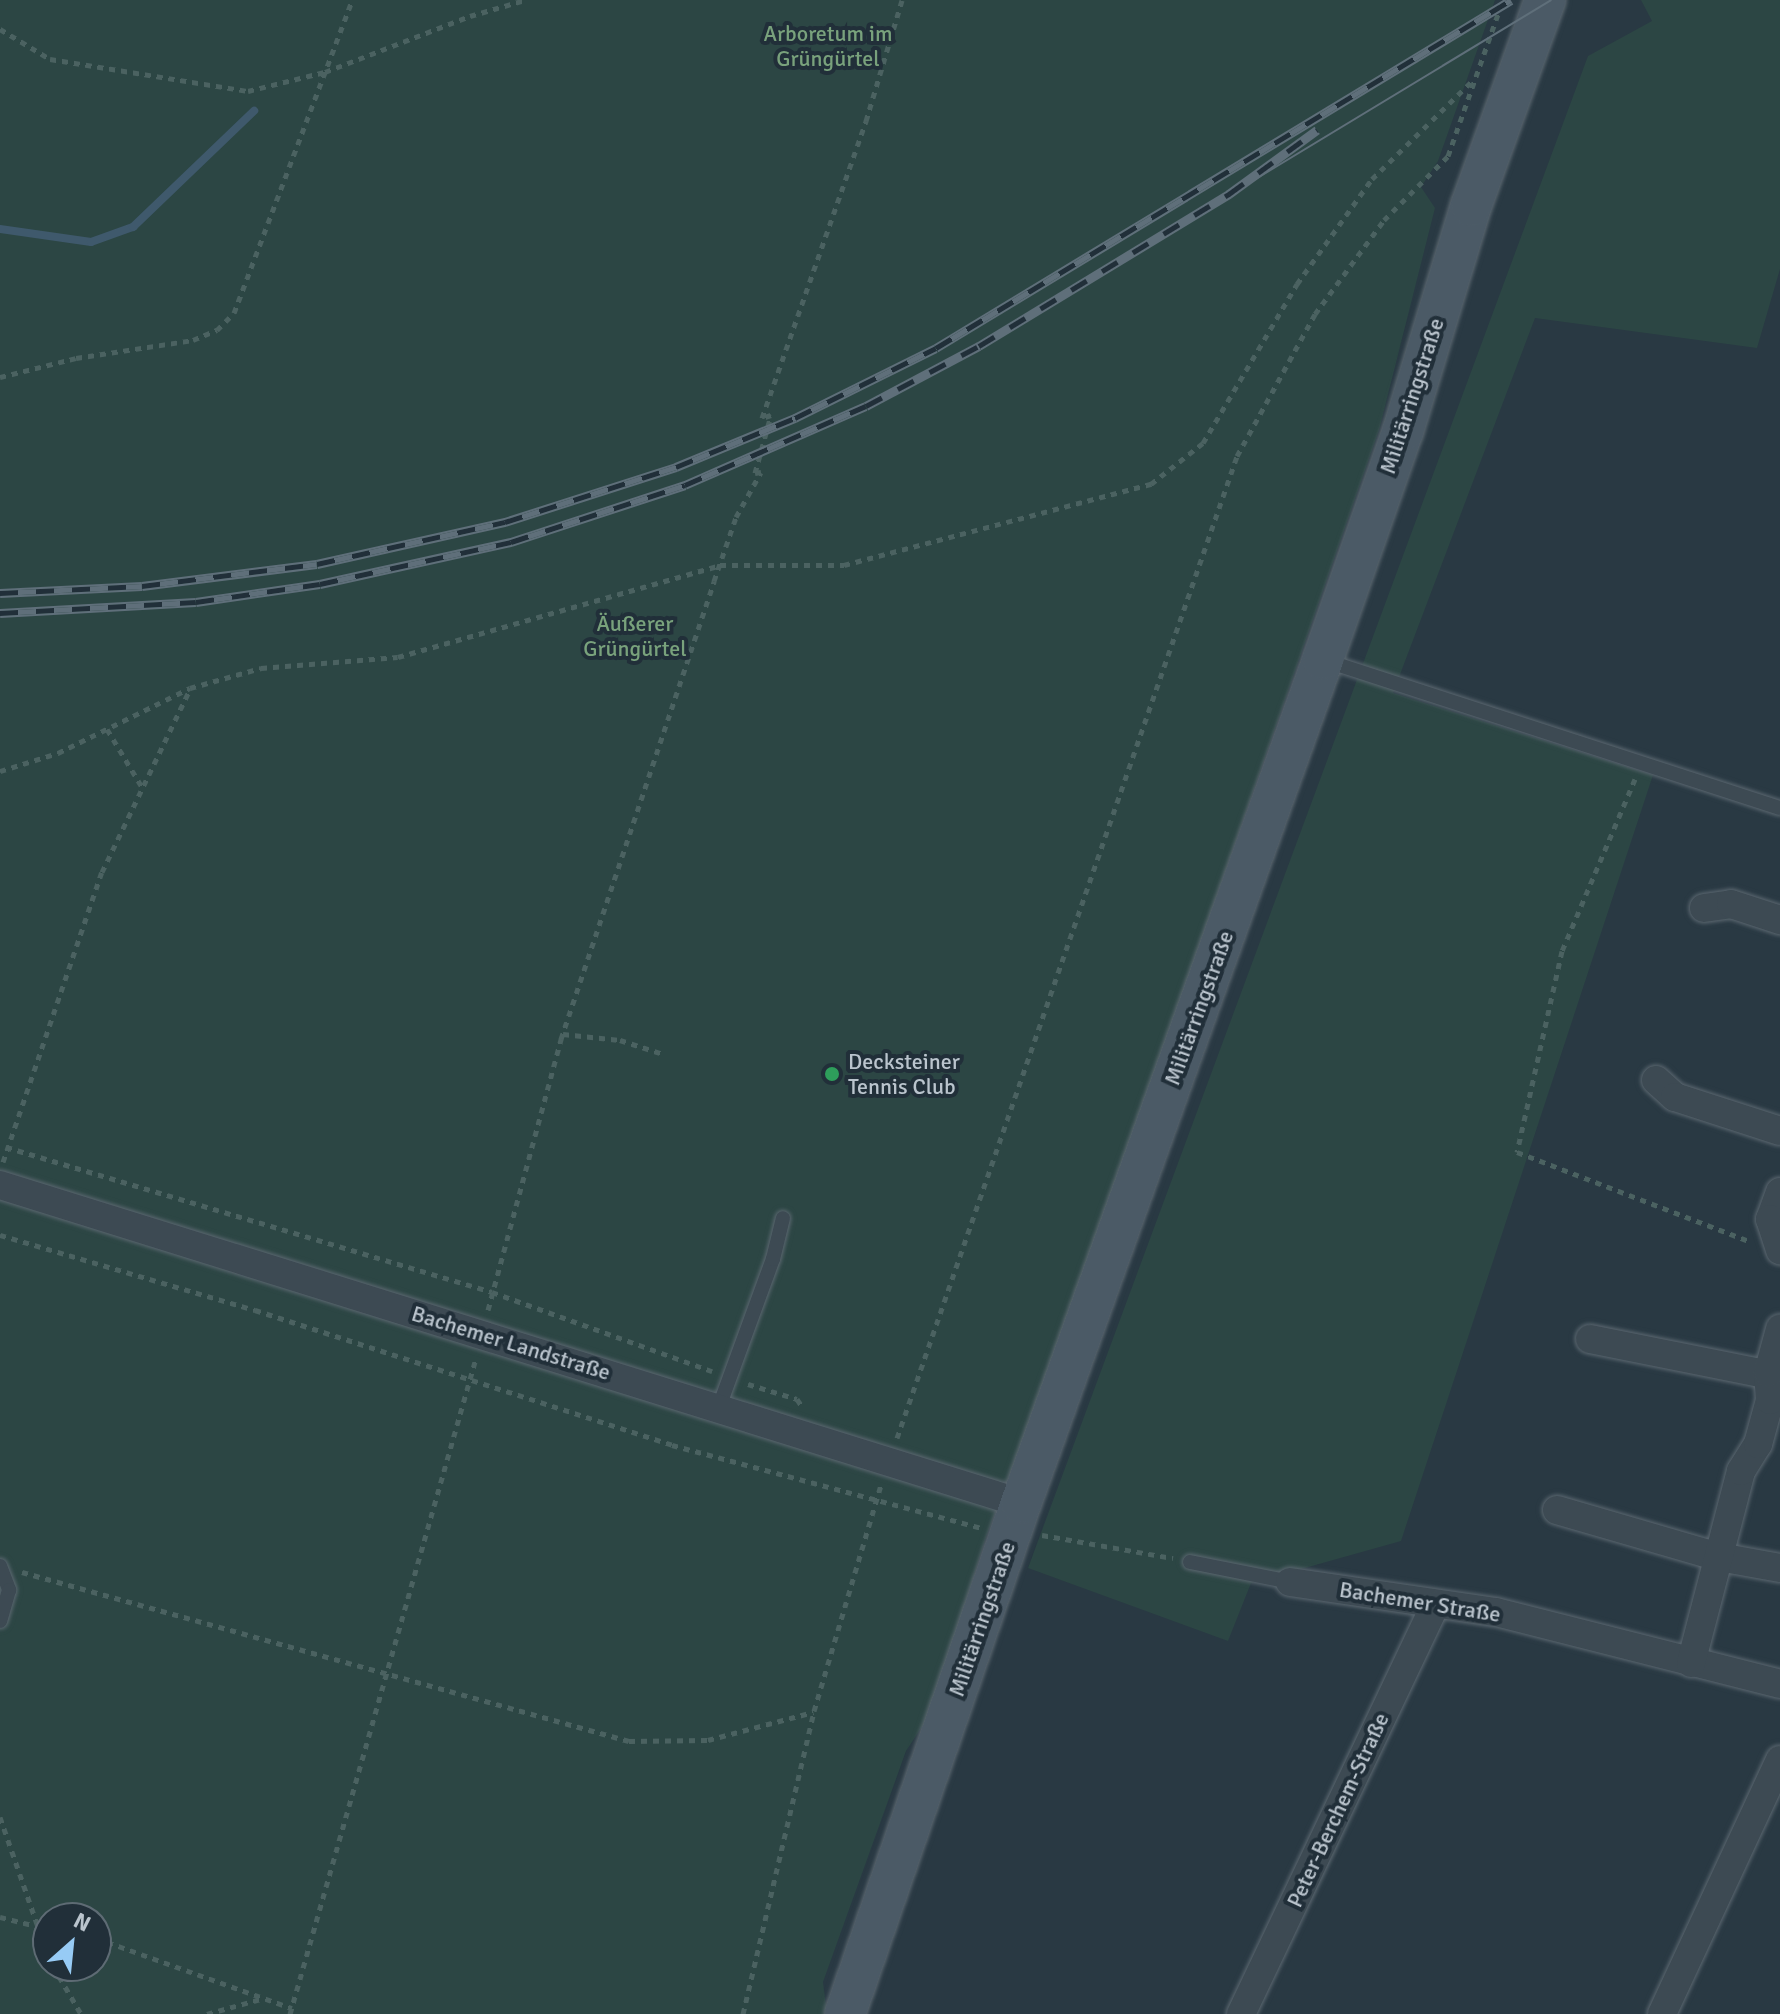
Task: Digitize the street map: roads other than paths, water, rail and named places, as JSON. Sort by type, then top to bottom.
[{"type":"main road","name":"Militärringstraße","points":[[845,2014],[1016,1519],[1403,431],[1471,206],[1545,0]]},
{"type":"street","points":[[1704,908],[1731,904],[1780,920]]},
{"type":"street","points":[[1656,1080],[1675,1097],[1780,1131]]},
{"type":"street","name":"Bachemer Landstraße","points":[[0,1185],[890,1460],[1016,1519]]},
{"type":"street","points":[[1769,1247],[1770,1219],[1780,1192]]},
{"type":"street","points":[[1691,1663],[1741,1471],[1758,1444],[1770,1400],[1780,1329]]},
{"type":"street","points":[[1590,1339],[1774,1375]]},
{"type":"street","points":[[1557,1510],[1719,1557],[1780,1568]]},
{"type":"street","name":"Bachemer Straße","points":[[1290,1582],[1435,1606],[1496,1612],[1780,1684]]},
{"type":"street","name":"Peter-Berchem-Straße","points":[[1241,2014],[1435,1606]]},
{"type":"street","points":[[1662,2014],[1780,1760]]},
{"type":"lane","points":[[1323,659],[1780,808]]},
{"type":"lane","points":[[719,1407],[773,1259],[783,1218]]},
{"type":"lane","name":"Bachemer Straße","points":[[1190,1562],[1290,1582]]},
{"type":"lane","points":[[0,1621],[9,1590],[1,1567]]},
{"type":"waterway","points":[[0,229],[91,242],[133,227],[254,111]]},
{"type":"tram line","points":[[1188,220],[1551,0]]},
{"type":"railway","points":[[0,593],[142,586],[317,564],[505,522],[676,467],[795,418],[936,348],[1511,0]]},
{"type":"railway","points":[[0,613],[196,602],[320,584],[511,542],[685,485],[866,406],[979,346],[1229,194],[1317,130]]},
{"type":"place","name":"Decksteiner Tennis Club","points":[[832,1074]]},
{"type":"park label","name":"Arboretum im Grüngürtel","points":[[828,46]]},
{"type":"park label","name":"Äußerer Grüngürtel","points":[[635,636]]}]
